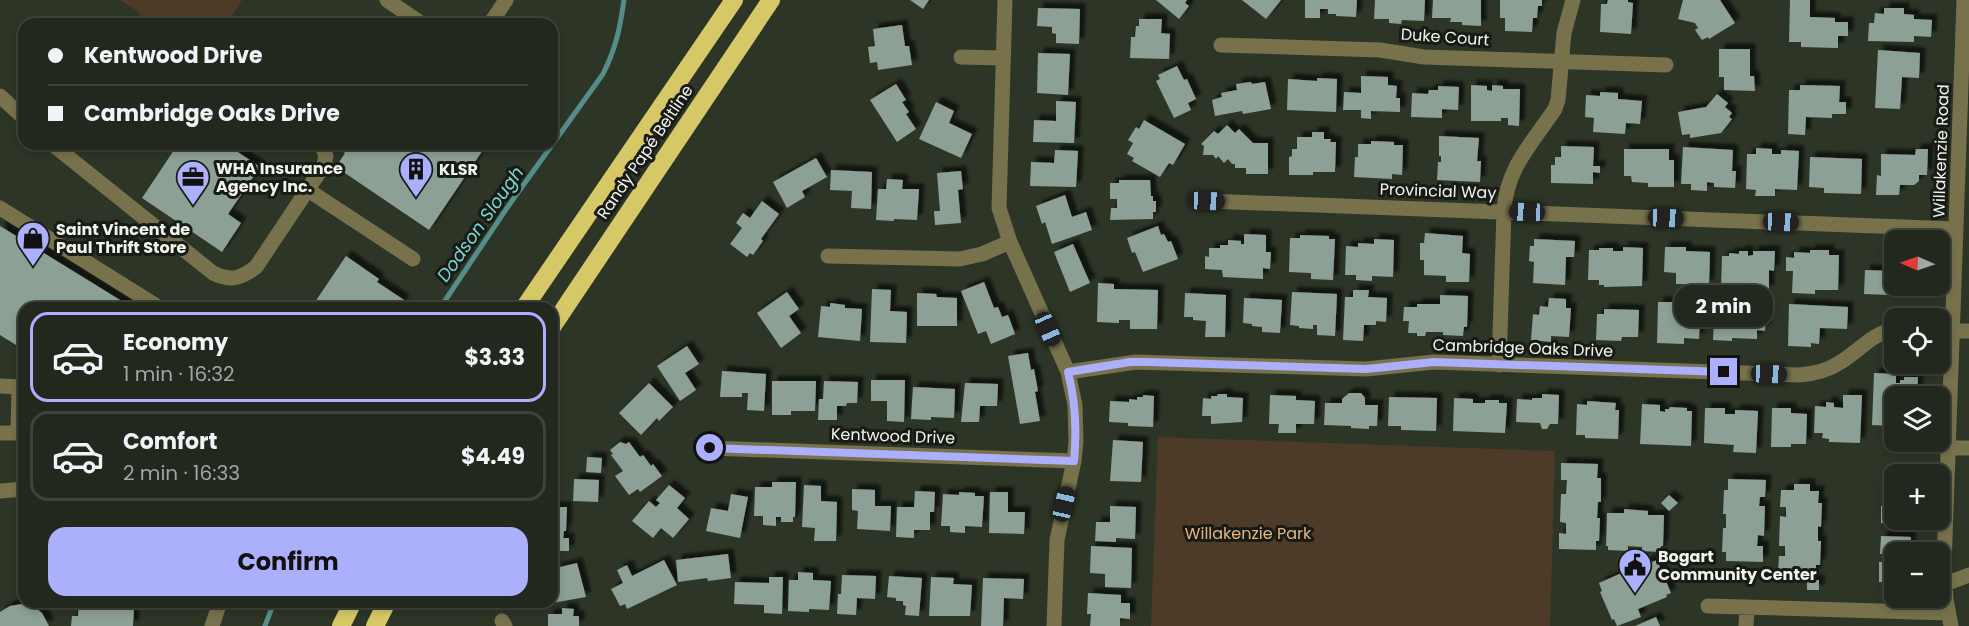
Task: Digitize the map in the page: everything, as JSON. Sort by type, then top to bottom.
[{"type":"highway","name":"Randy Papé Beltline","points":[[528,302],[734,0]]},
{"type":"highway","name":"Randy Papé Beltline","points":[[558,318],[771,0]]},
{"type":"highway","points":[[341,626],[350,608]]},
{"type":"street","points":[[387,0],[413,18]]},
{"type":"street","points":[[494,18],[506,0]]},
{"type":"street","points":[[1005,0],[998,202],[1000,214],[1010,242],[1068,372],[1077,421],[1074,461],[1057,540],[1054,626]]},
{"type":"street","points":[[1499,365],[1504,212],[1507,188],[1510,177],[1555,109],[1558,100],[1565,27],[1573,0]]},
{"type":"street","name":"Willakenzie Road","points":[[1948,308],[1963,184],[1964,0]]},
{"type":"street","name":"Duke Court","points":[[1221,45],[1380,50],[1424,57],[1666,65]]},
{"type":"street","points":[[961,57],[1002,58]]},
{"type":"street","points":[[0,96],[18,112]]},
{"type":"street","points":[[59,150],[213,273],[225,278],[243,277],[256,267],[326,161],[324,150]]},
{"type":"street","points":[[308,190],[414,259]]},
{"type":"street","name":"Provincial Way","points":[[1207,201],[1956,229]]},
{"type":"street","points":[[0,208],[150,302]]},
{"type":"street","points":[[828,256],[960,259],[982,254],[1010,242]]},
{"type":"street","points":[[1950,331],[1969,331]]},
{"type":"street","name":"Cambridge Oaks Drive","points":[[1068,372],[1136,362],[1366,369],[1429,363],[1798,375],[1829,369],[1884,333]]},
{"type":"street","points":[[0,386],[18,387]]},
{"type":"street","points":[[0,433],[18,433]]},
{"type":"street","name":"Kentwood Drive","points":[[710,448],[1074,461]]},
{"type":"street","points":[[1950,448],[1969,448]]},
{"type":"street","name":"Willakenzie Road","points":[[1946,542],[1948,452]]},
{"type":"street","points":[[0,491],[18,490]]},
{"type":"street","points":[[1950,582],[1969,575]]},
{"type":"street","points":[[1708,606],[1950,620]]},
{"type":"street","points":[[1746,626],[1747,607]]},
{"type":"street","points":[[212,626],[218,608]]},
{"type":"green space","points":[[120,0],[242,0],[231,18],[137,18],[140,13]]},
{"type":"green space","name":"Willakenzie Park","points":[[1158,437],[1555,451],[1550,626],[1151,626]]},
{"type":"building","points":[[910,0],[929,0],[923,9]]},
{"type":"building","points":[[1156,0],[1187,0],[1185,3],[1189,6],[1179,19]]},
{"type":"building","points":[[1242,0],[1281,0],[1266,19]]},
{"type":"building","points":[[1305,0],[1357,0],[1356,17],[1336,16],[1336,14],[1328,14],[1328,9],[1320,9],[1320,18],[1305,18]]},
{"type":"building","points":[[1375,0],[1425,0],[1424,21],[1402,20],[1401,24],[1389,23],[1389,19],[1374,19]]},
{"type":"building","points":[[1433,0],[1481,0],[1481,26],[1450,22],[1451,18],[1432,18]]},
{"type":"building","points":[[1500,0],[1542,0],[1542,6],[1538,6],[1537,18],[1533,18],[1532,32],[1505,31],[1505,18],[1500,18]]},
{"type":"building","points":[[1608,0],[1628,0],[1633,3],[1631,34],[1600,32],[1601,4],[1607,4]]},
{"type":"building","points":[[1683,0],[1720,0],[1735,23],[1709,39],[1708,37],[1702,40],[1695,30],[1698,28],[1695,23],[1678,19]]},
{"type":"building","points":[[1790,0],[1810,0],[1810,17],[1835,18],[1835,22],[1848,22],[1848,36],[1838,36],[1838,48],[1801,47],[1801,42],[1789,42]]},
{"type":"building","points":[[1038,8],[1080,9],[1079,44],[1056,43],[1056,34],[1052,33],[1052,27],[1037,26]]},
{"type":"building","points":[[1884,8],[1904,8],[1904,14],[1914,15],[1914,19],[1932,20],[1931,37],[1914,36],[1914,42],[1868,41],[1869,23],[1874,23],[1875,13],[1884,14]]},
{"type":"building","points":[[1139,19],[1162,19],[1161,33],[1170,34],[1169,59],[1130,58],[1131,37],[1135,37]]},
{"type":"building","points":[[902,25],[905,46],[909,46],[912,65],[878,70],[877,62],[870,63],[868,47],[875,46],[873,29]]},
{"type":"building","points":[[1719,49],[1750,49],[1750,76],[1754,76],[1755,91],[1724,90],[1724,77],[1719,77]]},
{"type":"building","points":[[1878,50],[1920,53],[1919,78],[1902,77],[1900,109],[1875,108]]},
{"type":"building","points":[[1038,53],[1070,54],[1068,95],[1037,93]]},
{"type":"building","points":[[1177,66],[1184,80],[1187,79],[1196,99],[1188,103],[1191,110],[1174,118],[1156,81],[1160,79],[1158,75]]},
{"type":"building","points":[[1361,76],[1388,77],[1388,85],[1397,86],[1396,98],[1400,98],[1400,112],[1371,111],[1371,119],[1361,118],[1361,110],[1343,110],[1344,92],[1361,93]]},
{"type":"building","points":[[1317,78],[1337,79],[1336,112],[1287,110],[1288,79],[1317,81]]},
{"type":"building","points":[[1251,82],[1252,84],[1265,82],[1271,109],[1215,116],[1212,100],[1222,97],[1221,93],[1237,90],[1236,84]]},
{"type":"building","points":[[896,84],[906,100],[902,102],[909,112],[906,114],[916,129],[897,142],[870,100]]},
{"type":"building","points":[[1471,85],[1487,86],[1487,90],[1492,91],[1492,85],[1503,86],[1503,89],[1520,89],[1519,126],[1508,125],[1508,118],[1501,118],[1501,121],[1471,121]]},
{"type":"building","points":[[1800,85],[1840,86],[1839,102],[1846,102],[1846,114],[1832,114],[1832,118],[1806,117],[1805,135],[1788,134],[1789,90],[1800,90]]},
{"type":"building","points":[[1438,86],[1459,87],[1458,110],[1442,109],[1442,118],[1411,117],[1412,93],[1428,94],[1429,90],[1438,90]]},
{"type":"building","points":[[1600,92],[1618,93],[1618,99],[1642,101],[1640,124],[1626,123],[1625,134],[1593,132],[1594,118],[1585,117],[1586,95],[1600,96]]},
{"type":"building","points":[[1717,94],[1728,103],[1725,107],[1732,113],[1729,117],[1732,119],[1721,133],[1690,138],[1690,134],[1682,135],[1678,112],[1706,107]]},
{"type":"building","points":[[1056,101],[1076,102],[1074,143],[1033,142],[1034,120],[1056,121]]},
{"type":"building","points":[[936,102],[954,111],[949,123],[972,134],[961,158],[919,139]]},
{"type":"building","points":[[1144,120],[1185,144],[1173,165],[1169,163],[1160,177],[1132,161],[1134,158],[1127,154],[1133,143],[1128,140],[1136,127],[1139,129]]},
{"type":"building","points":[[1227,125],[1235,133],[1239,129],[1253,143],[1268,143],[1268,174],[1246,174],[1246,168],[1235,168],[1235,164],[1228,159],[1224,163],[1218,156],[1216,159],[1213,155],[1203,155],[1204,146],[1201,144],[1214,131],[1218,134]]},
{"type":"building","points":[[1312,132],[1324,132],[1324,139],[1336,142],[1335,172],[1289,175],[1289,157],[1292,156],[1292,149],[1297,149],[1297,137],[1312,137]]},
{"type":"building","points":[[1439,136],[1479,138],[1477,161],[1481,161],[1480,182],[1437,180],[1438,162],[1441,162]]},
{"type":"building","points":[[1371,141],[1394,142],[1394,145],[1403,145],[1402,175],[1392,174],[1392,179],[1354,177],[1358,144],[1371,144]]},
{"type":"building","points":[[1561,146],[1594,147],[1593,166],[1600,166],[1600,173],[1593,172],[1593,184],[1551,183],[1551,165],[1555,165],[1555,157],[1561,157]]},
{"type":"building","points":[[1683,147],[1733,150],[1732,171],[1736,171],[1735,188],[1714,187],[1714,183],[1707,182],[1707,191],[1691,190],[1691,184],[1681,184]]},
{"type":"building","points":[[1756,148],[1772,149],[1772,154],[1781,154],[1781,150],[1799,151],[1797,190],[1775,189],[1775,196],[1755,196],[1756,190],[1746,189],[1747,154],[1756,154]]},
{"type":"building","points":[[1624,149],[1669,149],[1669,160],[1674,160],[1674,187],[1648,187],[1648,183],[1632,182],[1631,176],[1624,176]]},
{"type":"building","points":[[1916,149],[1928,149],[1927,175],[1919,175],[1919,181],[1914,185],[1900,185],[1899,195],[1876,195],[1877,175],[1881,176],[1881,154],[1915,155]]},
{"type":"building","name":"WHA Insurance Agency Inc.","points":[[174,150],[235,150],[260,167],[228,214],[241,223],[222,252],[142,198]]},
{"type":"building","name":"KLSR","points":[[340,150],[483,150],[429,230],[336,167],[345,153]]},
{"type":"building","points":[[1055,150],[1078,151],[1076,187],[1030,186],[1031,162],[1054,163]]},
{"type":"building","points":[[1810,157],[1862,159],[1861,194],[1824,193],[1824,188],[1809,187]]},
{"type":"building","points":[[816,158],[827,177],[802,191],[805,197],[787,208],[773,182]]},
{"type":"building","points":[[831,170],[872,172],[871,209],[851,208],[852,191],[830,190]]},
{"type":"building","points":[[961,171],[963,189],[958,190],[961,223],[935,225],[934,211],[940,211],[937,173]]},
{"type":"building","points":[[887,179],[903,180],[902,189],[919,189],[917,220],[876,220],[878,189],[886,189]]},
{"type":"building","points":[[1119,180],[1150,180],[1151,196],[1153,196],[1153,201],[1156,201],[1156,212],[1153,212],[1153,219],[1110,220],[1111,208],[1117,208],[1117,199],[1110,199],[1110,183],[1119,183]]},
{"type":"building","points":[[1065,195],[1072,217],[1086,212],[1092,230],[1052,244],[1045,222],[1042,224],[1036,206]]},
{"type":"building","points":[[762,201],[779,214],[761,239],[763,241],[753,255],[750,253],[747,257],[730,244],[742,228],[736,223],[743,213],[750,218]]},
{"type":"building","name":"Saint Vincent de Paul Thrift Store","points":[[0,226],[123,302],[18,302],[18,346],[0,335]]},
{"type":"building","points":[[1158,226],[1161,235],[1164,234],[1168,242],[1171,241],[1178,259],[1143,272],[1135,252],[1132,253],[1127,238]]},
{"type":"building","points":[[1425,233],[1463,236],[1462,253],[1470,254],[1469,282],[1446,282],[1446,276],[1424,275],[1424,260],[1420,260],[1420,243],[1424,243]]},
{"type":"building","points":[[1244,234],[1266,235],[1266,252],[1271,252],[1270,269],[1263,268],[1263,279],[1223,277],[1222,270],[1205,269],[1205,256],[1209,257],[1209,248],[1228,245],[1228,240],[1241,241],[1241,244],[1244,244]]},
{"type":"building","points":[[1300,235],[1329,236],[1329,239],[1335,239],[1333,280],[1311,279],[1311,273],[1289,272],[1290,238],[1300,238]]},
{"type":"building","points":[[1374,239],[1394,240],[1393,277],[1372,276],[1372,281],[1356,280],[1356,275],[1345,275],[1346,246],[1358,247],[1358,243],[1374,244]]},
{"type":"building","points":[[1534,239],[1575,241],[1574,257],[1566,257],[1565,285],[1533,283],[1534,262],[1529,261],[1530,246],[1534,246]]},
{"type":"building","points":[[1073,244],[1090,283],[1070,292],[1054,252]]},
{"type":"building","points":[[1623,247],[1643,248],[1642,286],[1604,287],[1604,285],[1599,285],[1599,280],[1588,280],[1589,250],[1613,248],[1613,251],[1623,251]]},
{"type":"building","points":[[1665,247],[1686,247],[1686,251],[1710,252],[1709,285],[1676,284],[1676,273],[1664,272]]},
{"type":"building","points":[[1810,250],[1829,250],[1829,255],[1839,255],[1838,290],[1815,290],[1815,294],[1792,293],[1793,271],[1786,271],[1786,257],[1794,258],[1794,252],[1810,253]]},
{"type":"building","points":[[1739,251],[1748,251],[1748,256],[1753,255],[1753,251],[1775,251],[1774,271],[1769,270],[1769,291],[1721,289],[1722,256],[1729,256],[1729,253],[1739,254]]},
{"type":"building","points":[[346,256],[379,279],[377,282],[404,300],[403,302],[315,302]]},
{"type":"building","points":[[1865,270],[1884,271],[1884,295],[1864,294]]},
{"type":"building","points":[[984,282],[994,308],[998,307],[1002,317],[1008,315],[1015,334],[991,344],[986,331],[978,334],[961,291]]},
{"type":"building","points":[[1098,283],[1114,284],[1114,289],[1158,290],[1157,329],[1130,329],[1130,320],[1119,320],[1119,323],[1097,322]]},
{"type":"building","points":[[872,289],[891,290],[890,311],[907,312],[906,343],[870,342]]},
{"type":"building","points":[[1353,290],[1369,290],[1368,297],[1387,298],[1386,322],[1376,321],[1376,325],[1364,325],[1363,341],[1343,340],[1345,297],[1353,297]]},
{"type":"building","points":[[787,292],[799,309],[789,316],[801,333],[781,348],[757,313]]},
{"type":"building","points":[[1292,292],[1337,294],[1335,336],[1317,335],[1317,325],[1313,325],[1313,329],[1290,325]]},
{"type":"building","points":[[917,293],[957,298],[957,326],[917,326]]},
{"type":"building","points":[[1185,293],[1226,295],[1225,337],[1205,337],[1206,321],[1184,317]]},
{"type":"building","points":[[1440,295],[1468,296],[1467,327],[1464,327],[1463,336],[1443,335],[1443,332],[1426,332],[1425,336],[1408,333],[1409,321],[1403,321],[1404,307],[1417,307],[1417,304],[1440,304]]},
{"type":"building","points":[[1244,298],[1282,300],[1280,333],[1262,332],[1262,327],[1243,323]]},
{"type":"building","points":[[1549,298],[1566,299],[1566,308],[1571,308],[1569,337],[1551,336],[1551,342],[1531,340],[1533,314],[1539,315],[1540,306],[1548,307]]},
{"type":"building","points":[[1658,302],[1685,302],[1684,315],[1700,316],[1699,339],[1684,338],[1684,344],[1657,343]]},
{"type":"building","points":[[830,303],[845,305],[845,308],[862,309],[860,341],[818,337],[821,306],[830,307]]},
{"type":"building","points":[[1789,304],[1848,307],[1847,329],[1820,328],[1819,344],[1811,343],[1811,347],[1788,346]]},
{"type":"building","points":[[1604,309],[1639,310],[1638,337],[1622,337],[1621,341],[1596,340],[1597,314],[1604,314]]},
{"type":"building","points":[[1731,313],[1766,315],[1765,331],[1757,330],[1757,339],[1713,340],[1714,319],[1731,320]]},
{"type":"building","points":[[687,346],[699,364],[685,373],[696,390],[680,401],[657,366]]},
{"type":"building","points":[[1028,353],[1038,391],[1035,392],[1040,421],[1020,424],[1008,356]]},
{"type":"building","points":[[722,371],[766,374],[764,411],[747,410],[748,393],[742,393],[742,397],[720,397]]},
{"type":"building","points":[[1874,373],[1896,374],[1896,383],[1904,380],[1904,377],[1918,377],[1918,386],[1884,386],[1884,426],[1872,425]]},
{"type":"building","points":[[871,380],[905,380],[904,422],[887,421],[887,401],[871,401]]},
{"type":"building","points":[[772,381],[816,381],[815,411],[791,411],[791,415],[772,415]]},
{"type":"building","points":[[824,381],[858,382],[857,403],[837,406],[837,420],[818,420],[819,399],[823,399]]},
{"type":"building","points":[[649,383],[673,407],[659,421],[657,418],[641,435],[619,413]]},
{"type":"building","points":[[965,383],[998,384],[997,406],[980,406],[979,422],[961,422]]},
{"type":"building","points":[[913,387],[955,389],[954,418],[911,419]]},
{"type":"building","points":[[1349,393],[1361,393],[1365,398],[1365,405],[1378,405],[1377,426],[1369,426],[1369,429],[1324,425],[1325,403],[1342,403],[1342,399]]},
{"type":"building","points":[[1218,394],[1243,398],[1242,422],[1211,424],[1211,416],[1202,416],[1203,398],[1211,399],[1211,396]]},
{"type":"building","points":[[1542,394],[1559,395],[1558,424],[1550,424],[1547,429],[1542,429],[1540,423],[1516,422],[1517,399],[1542,398]]},
{"type":"building","points":[[1143,395],[1154,396],[1153,427],[1128,426],[1128,423],[1109,422],[1110,401],[1129,402],[1129,399],[1137,400],[1137,397],[1143,397]]},
{"type":"building","points":[[1270,395],[1296,396],[1296,400],[1315,401],[1314,424],[1296,424],[1296,433],[1278,433],[1279,424],[1269,424]]},
{"type":"building","points":[[1843,395],[1862,395],[1860,443],[1829,442],[1829,439],[1822,438],[1823,433],[1814,433],[1815,406],[1826,407],[1826,402],[1834,403],[1834,407],[1843,408]]},
{"type":"building","points":[[1389,397],[1437,398],[1436,431],[1401,430],[1401,426],[1388,426]]},
{"type":"building","points":[[1454,398],[1473,399],[1473,403],[1499,400],[1499,403],[1507,403],[1505,433],[1453,431]]},
{"type":"building","points":[[1587,401],[1616,403],[1615,410],[1619,410],[1618,439],[1585,438],[1585,435],[1576,435],[1577,404],[1587,405]]},
{"type":"building","points":[[1642,404],[1660,405],[1660,411],[1665,412],[1665,409],[1670,407],[1687,408],[1687,411],[1692,411],[1691,446],[1640,444]]},
{"type":"building","points":[[1705,408],[1725,408],[1725,414],[1735,414],[1735,410],[1758,411],[1756,453],[1733,452],[1734,445],[1704,443]]},
{"type":"building","points":[[1772,408],[1791,408],[1791,413],[1807,414],[1806,444],[1771,447]]},
{"type":"building","points":[[1113,440],[1143,442],[1141,482],[1110,481]]},
{"type":"building","points":[[620,442],[626,444],[629,442],[640,457],[643,455],[662,476],[640,492],[638,489],[629,495],[615,476],[623,471],[610,450]]},
{"type":"building","points":[[587,457],[602,458],[601,473],[586,472]]},
{"type":"building","points":[[1561,463],[1598,464],[1597,478],[1601,478],[1601,502],[1598,502],[1597,518],[1600,518],[1599,541],[1596,541],[1596,550],[1559,549],[1559,533],[1566,534],[1566,523],[1560,522],[1561,494],[1566,494],[1567,480],[1561,480]]},
{"type":"building","points":[[1882,478],[1884,478],[1884,498],[1882,498]]},
{"type":"building","points":[[574,479],[599,480],[598,502],[573,501]]},
{"type":"building","points":[[1728,479],[1766,480],[1765,497],[1760,497],[1759,506],[1765,506],[1764,536],[1758,535],[1757,546],[1763,546],[1763,562],[1726,561],[1726,552],[1722,552],[1723,528],[1726,528],[1726,514],[1723,514],[1724,490],[1728,490]]},
{"type":"building","points":[[772,482],[796,482],[793,522],[781,522],[781,517],[776,517],[776,526],[763,525],[763,516],[754,516],[755,487],[772,487]]},
{"type":"building","points":[[1794,484],[1810,484],[1810,491],[1819,491],[1818,503],[1822,503],[1821,527],[1818,526],[1818,541],[1821,541],[1820,565],[1816,565],[1816,574],[1778,572],[1779,556],[1785,556],[1785,546],[1779,546],[1780,516],[1786,517],[1786,507],[1780,507],[1781,490],[1794,490]]},
{"type":"building","points":[[669,485],[685,498],[677,508],[689,519],[673,538],[661,528],[653,538],[632,521],[649,501],[656,507],[660,503],[656,500]]},
{"type":"building","points":[[804,485],[821,486],[821,501],[837,502],[836,541],[814,541],[815,528],[802,527]]},
{"type":"building","points":[[852,489],[875,490],[875,506],[891,506],[890,531],[857,529],[858,511],[852,510]]},
{"type":"building","points":[[915,491],[935,492],[934,512],[930,512],[930,530],[914,530],[914,538],[896,537],[897,507],[914,507]]},
{"type":"building","points":[[959,492],[984,496],[982,527],[965,526],[965,533],[950,532],[950,526],[941,526],[943,494],[959,495]]},
{"type":"building","points":[[990,492],[1008,492],[1008,512],[1025,512],[1024,534],[989,533]]},
{"type":"building","points":[[731,494],[748,497],[740,538],[706,531],[711,508],[728,511]]},
{"type":"building","points":[[1669,495],[1678,503],[1669,511],[1661,503]]},
{"type":"building","points":[[1110,506],[1136,507],[1135,539],[1116,538],[1116,542],[1095,541],[1096,522],[1110,522]]},
{"type":"building","points":[[1881,506],[1884,506],[1884,523],[1881,523]]},
{"type":"building","points":[[558,507],[567,507],[566,531],[564,531],[563,538],[569,538],[569,551],[558,551]]},
{"type":"building","points":[[1624,509],[1648,511],[1648,515],[1664,515],[1663,546],[1660,552],[1642,551],[1642,547],[1628,546],[1628,551],[1608,550],[1606,546],[1607,513],[1624,513]]},
{"type":"building","points":[[1881,536],[1911,537],[1910,542],[1884,542],[1884,554],[1880,554]]},
{"type":"building","points":[[1091,546],[1132,548],[1131,588],[1105,587],[1105,574],[1090,573]]},
{"type":"building","points":[[728,554],[731,578],[708,581],[707,578],[678,582],[676,560]]},
{"type":"building","points":[[664,560],[677,585],[627,609],[625,604],[620,606],[611,589],[623,583],[617,570],[627,565],[632,576]]},
{"type":"building","name":"Bogart Community Center","points":[[1651,560],[1652,562],[1657,560],[1671,593],[1666,595],[1667,597],[1638,609],[1641,617],[1617,626],[1600,592],[1602,591],[1599,583]]},
{"type":"building","points":[[1879,562],[1884,562],[1884,582],[1879,582]]},
{"type":"building","points":[[577,563],[586,597],[558,602],[558,568]]},
{"type":"building","points":[[798,572],[813,573],[813,580],[831,581],[829,610],[788,611],[789,580],[798,580]]},
{"type":"building","points":[[842,575],[876,576],[875,599],[857,598],[856,615],[837,614]]},
{"type":"building","points":[[889,576],[922,578],[919,616],[905,615],[906,606],[903,605],[903,601],[887,597]]},
{"type":"building","points":[[769,577],[783,577],[782,614],[764,613],[764,605],[734,604],[735,582],[769,583]]},
{"type":"building","points":[[931,577],[954,578],[953,584],[972,585],[970,616],[929,616]]},
{"type":"building","points":[[983,578],[1024,579],[1023,599],[1004,598],[1003,626],[981,626]]},
{"type":"building","points":[[1807,580],[1819,580],[1819,590],[1807,590]]},
{"type":"building","points":[[1088,593],[1121,595],[1121,603],[1130,603],[1130,619],[1120,618],[1120,626],[1090,626],[1091,614],[1087,614]]},
{"type":"building","points":[[18,605],[18,608],[36,608],[42,613],[49,626],[0,626],[0,612]]},
{"type":"building","points":[[79,608],[134,609],[133,626],[71,626],[72,616],[78,616]]},
{"type":"building","points":[[562,608],[574,609],[573,616],[579,616],[579,626],[548,626],[548,614],[562,614]]},
{"type":"building","points":[[1656,617],[1660,626],[1635,626]]},
{"type":"waterway","name":"Dodson Slough","points":[[558,137],[603,74],[617,38],[624,0]]},
{"type":"waterway","name":"Dodson Slough","points":[[444,302],[548,150]]},
{"type":"waterway","name":"Dodson Slough","points":[[265,626],[272,608]]},
{"type":"place","name":"KLSR","points":[[416,198]]},
{"type":"place","name":"WHA Insurance Agency Inc.","points":[[193,206]]},
{"type":"place","name":"Saint Vincent de Paul Thrift Store","points":[[33,267]]},
{"type":"place","name":"Bogart Community Center","points":[[1635,594]]},
{"type":"route","points":[[710,448],[1074,461],[1077,421],[1068,372],[1136,362],[1366,369],[1434,362],[1724,372]]}]
